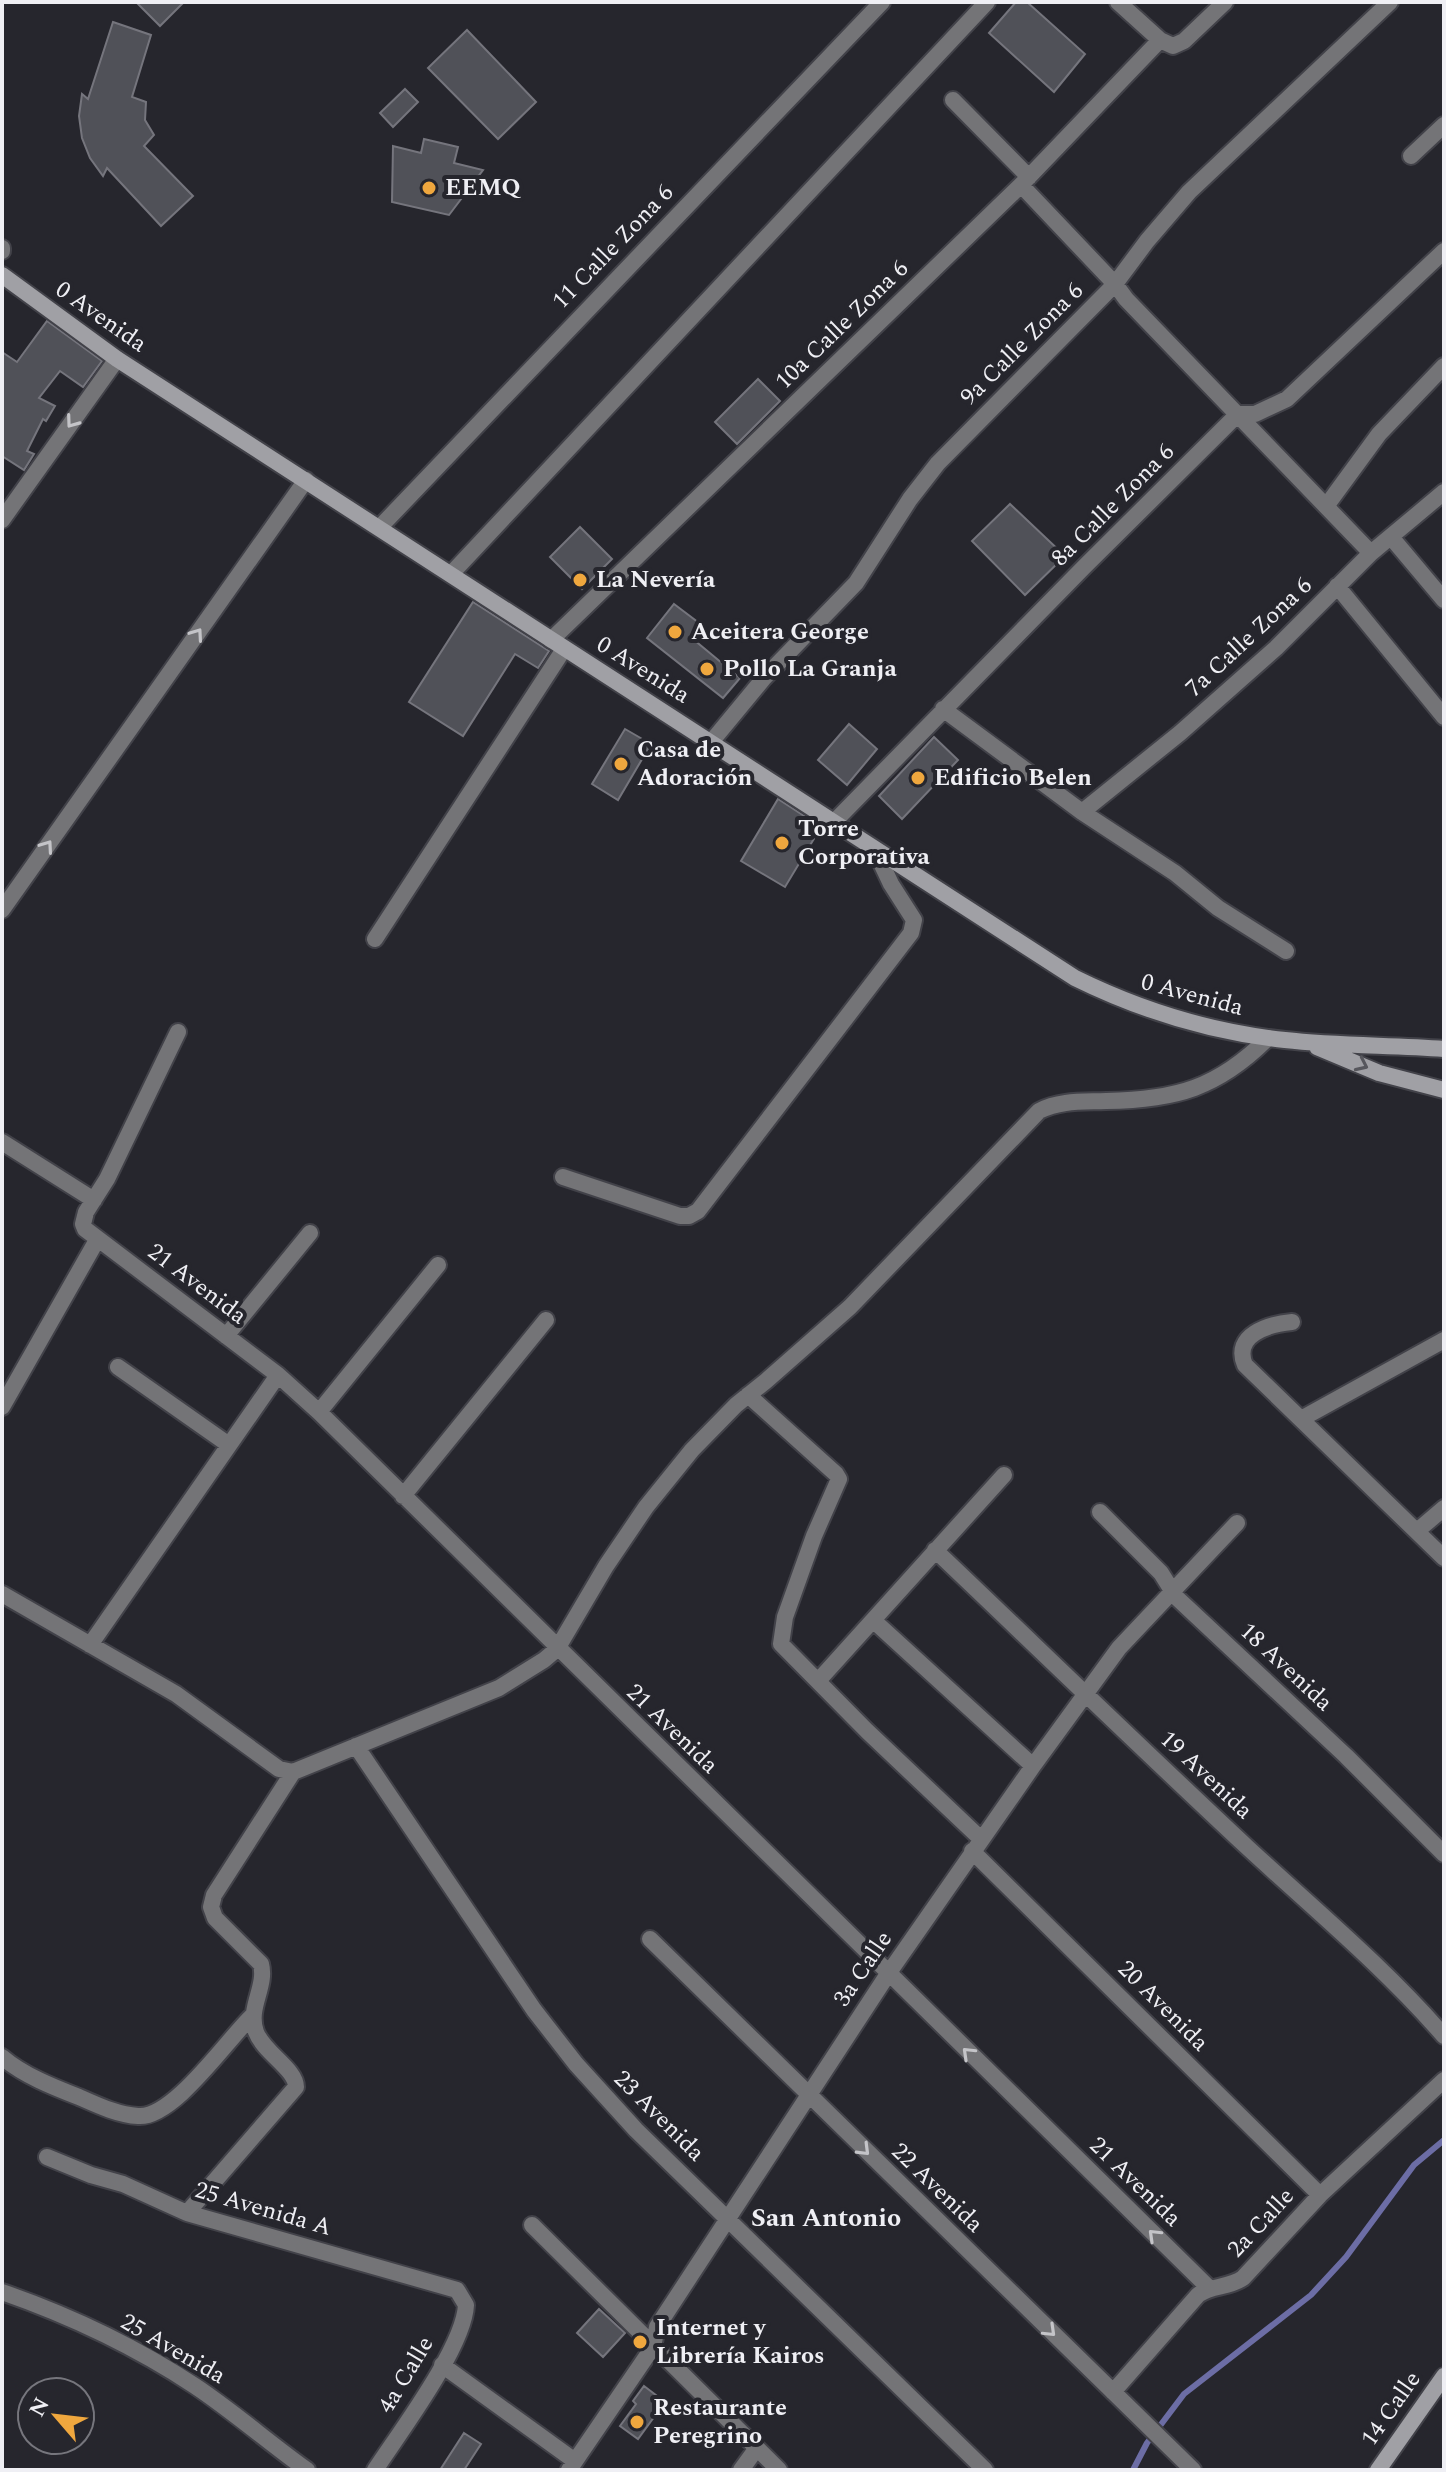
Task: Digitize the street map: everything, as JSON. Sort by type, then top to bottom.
[{"type":"street","name":"11 Calle Zona 6","points":[[380,527],[882,2]]},
{"type":"street","points":[[451,574],[987,2]]},
{"type":"street","points":[[1118,2],[1166,43]]},
{"type":"street","name":"10a Calle Zona 6","points":[[375,939],[558,645],[1166,43],[1184,41],[1225,2]]},
{"type":"street","name":"9a Calle Zona 6","points":[[712,741],[764,678],[856,583],[910,499],[938,463],[1115,284],[1189,192],[1390,2]]},
{"type":"street","points":[[953,100],[1126,299],[1371,553]]},
{"type":"street","points":[[1411,156],[1444,125]]},
{"type":"street","points":[[1238,414],[1255,414],[1287,399],[1444,251]]},
{"type":"street","name":"0 Avenida","points":[[2,275],[117,359],[1063,970],[1119,1000],[1191,1023],[1322,1049],[1392,1077],[1444,1090]]},
{"type":"street","points":[[2,520],[117,359]]},
{"type":"street","points":[[1327,505],[1379,434],[1444,366]]},
{"type":"street","name":"8a Calle Zona 6","points":[[834,822],[1238,414]]},
{"type":"street","points":[[2,910],[306,480]]},
{"type":"street","name":"7a Calle Zona 6","points":[[1082,812],[1180,733],[1276,648],[1371,553],[1444,492]]},
{"type":"street","points":[[1391,537],[1444,600]]},
{"type":"street","points":[[1337,586],[1444,717]]},
{"type":"street","points":[[943,709],[1082,812],[1175,873],[1218,908],[1286,951]]},
{"type":"street","points":[[563,1177],[680,1216],[689,1216],[698,1211],[911,933],[914,920],[891,884],[875,850]]},
{"type":"street","points":[[2,1142],[94,1200],[178,1032]]},
{"type":"street","points":[[2,1594],[176,1694],[279,1769],[293,1772],[499,1688],[557,1649],[606,1566],[646,1507],[692,1450],[748,1395],[850,1307],[1039,1111],[1068,1102],[1135,1101],[1204,1086],[1230,1071],[1268,1038]]},
{"type":"street","name":"0 Avenida","points":[[1288,1041],[1444,1049]]},
{"type":"street","name":"21 Avenida","points":[[94,1200],[83,1224],[97,1240],[278,1375],[319,1412],[1210,2289]]},
{"type":"street","points":[[226,1336],[310,1233]]},
{"type":"street","points":[[2,1407],[97,1240]]},
{"type":"street","points":[[319,1412],[438,1265]]},
{"type":"street","points":[[403,1496],[546,1320]]},
{"type":"street","points":[[1292,1322],[1268,1326],[1243,1343],[1241,1357],[1250,1372],[1444,1558]]},
{"type":"street","points":[[1301,1419],[1444,1340]]},
{"type":"street","points":[[118,1367],[229,1445]]},
{"type":"street","points":[[90,1645],[278,1375]]},
{"type":"street","name":"20 Avenida","points":[[748,1395],[839,1479],[809,1550],[780,1638],[785,1650],[1320,2195]]},
{"type":"street","points":[[818,1681],[1004,1475]]},
{"type":"street","points":[[1417,1531],[1444,1508]]},
{"type":"street","name":"18 Avenida","points":[[1100,1512],[1161,1573],[1173,1592],[1444,1854]]},
{"type":"street","name":"3a Calle","points":[[572,2466],[653,2347],[657,2327],[727,2216],[977,1845],[1119,1648],[1237,1523]]},
{"type":"street","name":"19 Avenida","points":[[935,1550],[1362,1951],[1444,2036]]},
{"type":"street","points":[[874,1621],[1033,1766]]},
{"type":"street","name":"23 Avenida","points":[[356,1746],[534,2010],[602,2094],[985,2470]]},
{"type":"street","points":[[2,2057],[28,2074],[128,2115],[151,2115],[175,2101],[252,2016],[263,1968],[215,1918],[212,1901],[293,1772]]},
{"type":"street","name":"22 Avenida","points":[[650,1939],[1189,2466]]},
{"type":"street","points":[[187,2213],[296,2087],[294,2076],[262,2043],[252,2016]]},
{"type":"street","name":"2a Calle","points":[[1113,2392],[1198,2295],[1210,2289],[1234,2285],[1243,2278],[1320,2195],[1444,2080]]},
{"type":"street","name":"25 Avenida A","points":[[47,2157],[123,2184],[187,2213],[452,2288],[465,2300]]},
{"type":"street","points":[[532,2225],[779,2470]]},
{"type":"street","name":"25 Avenida","points":[[2,2292],[53,2312],[159,2364],[226,2408],[307,2470]]},
{"type":"street","name":"4a Calle","points":[[375,2470],[442,2365],[463,2324],[465,2300]]},
{"type":"street","points":[[442,2365],[572,2466]]},
{"type":"street","name":"14 Calle","points":[[1378,2470],[1444,2376]]},
{"type":"street","points":[[741,2470],[757,2448]]},
{"type":"building","points":[[136,2],[184,2],[160,26]]},
{"type":"building","points":[[1016,2],[1027,2],[1085,54],[1054,92],[989,33]]},
{"type":"building","points":[[113,22],[151,35],[132,97],[146,102],[145,120],[154,135],[144,146],[193,196],[161,226],[107,168],[103,176],[90,158],[82,138],[79,116],[82,94],[88,99]]},
{"type":"building","points":[[467,30],[536,102],[498,139],[428,68]]},
{"type":"building","points":[[405,89],[418,102],[393,127],[380,113]]},
{"type":"building","points":[[424,139],[458,147],[454,163],[483,170],[449,215],[392,202],[393,146],[421,153]]},
{"type":"building","points":[[47,321],[102,361],[83,387],[60,371],[39,398],[55,406],[46,421],[43,419],[27,451],[34,454],[24,470],[2,456],[2,352],[17,362]]},
{"type":"building","points":[[758,379],[780,401],[737,444],[715,422]]},
{"type":"building","points":[[1010,504],[1065,556],[1025,595],[972,541]]},
{"type":"building","points":[[580,527],[612,559],[582,589],[550,557]]},
{"type":"building","points":[[473,602],[549,651],[538,668],[515,654],[463,736],[409,702]]},
{"type":"building","points":[[674,604],[703,626],[693,639],[740,678],[723,698],[647,638]]},
{"type":"building","points":[[849,724],[877,749],[847,785],[818,760]]},
{"type":"building","name":"Casa de Adoración","points":[[625,729],[651,744],[618,800],[592,784]]},
{"type":"building","name":"Edificio Belen","points":[[934,737],[958,760],[902,819],[879,796]]},
{"type":"building","name":"Torre Corporativa","points":[[778,799],[821,827],[785,887],[741,861]]},
{"type":"building","points":[[599,2309],[625,2333],[603,2357],[577,2333]]},
{"type":"building","points":[[644,2386],[665,2402],[638,2439],[620,2426],[636,2404],[633,2401]]},
{"type":"building","points":[[464,2433],[481,2444],[464,2470],[440,2470]]},
{"type":"waterway","points":[[1133,2470],[1147,2443],[1184,2394],[1311,2295],[1346,2257],[1414,2165],[1444,2140]]},
{"type":"place","name":"EEMQ","points":[[429,188]]},
{"type":"place","name":"La Nevería","points":[[580,580]]},
{"type":"place","name":"Aceitera George","points":[[675,632]]},
{"type":"place","name":"Pollo La Granja","points":[[707,669]]},
{"type":"place","name":"Casa de Adoración","points":[[621,764]]},
{"type":"place","name":"Edificio Belen","points":[[918,778]]},
{"type":"place","name":"Torre Corporativa","points":[[782,843]]},
{"type":"place","name":"Internet y Librería Kairos","points":[[640,2342]]},
{"type":"place","name":"Restaurante Peregrino","points":[[637,2422]]},
{"type":"district","name":"San Antonio","points":[[826,2218]]}]
